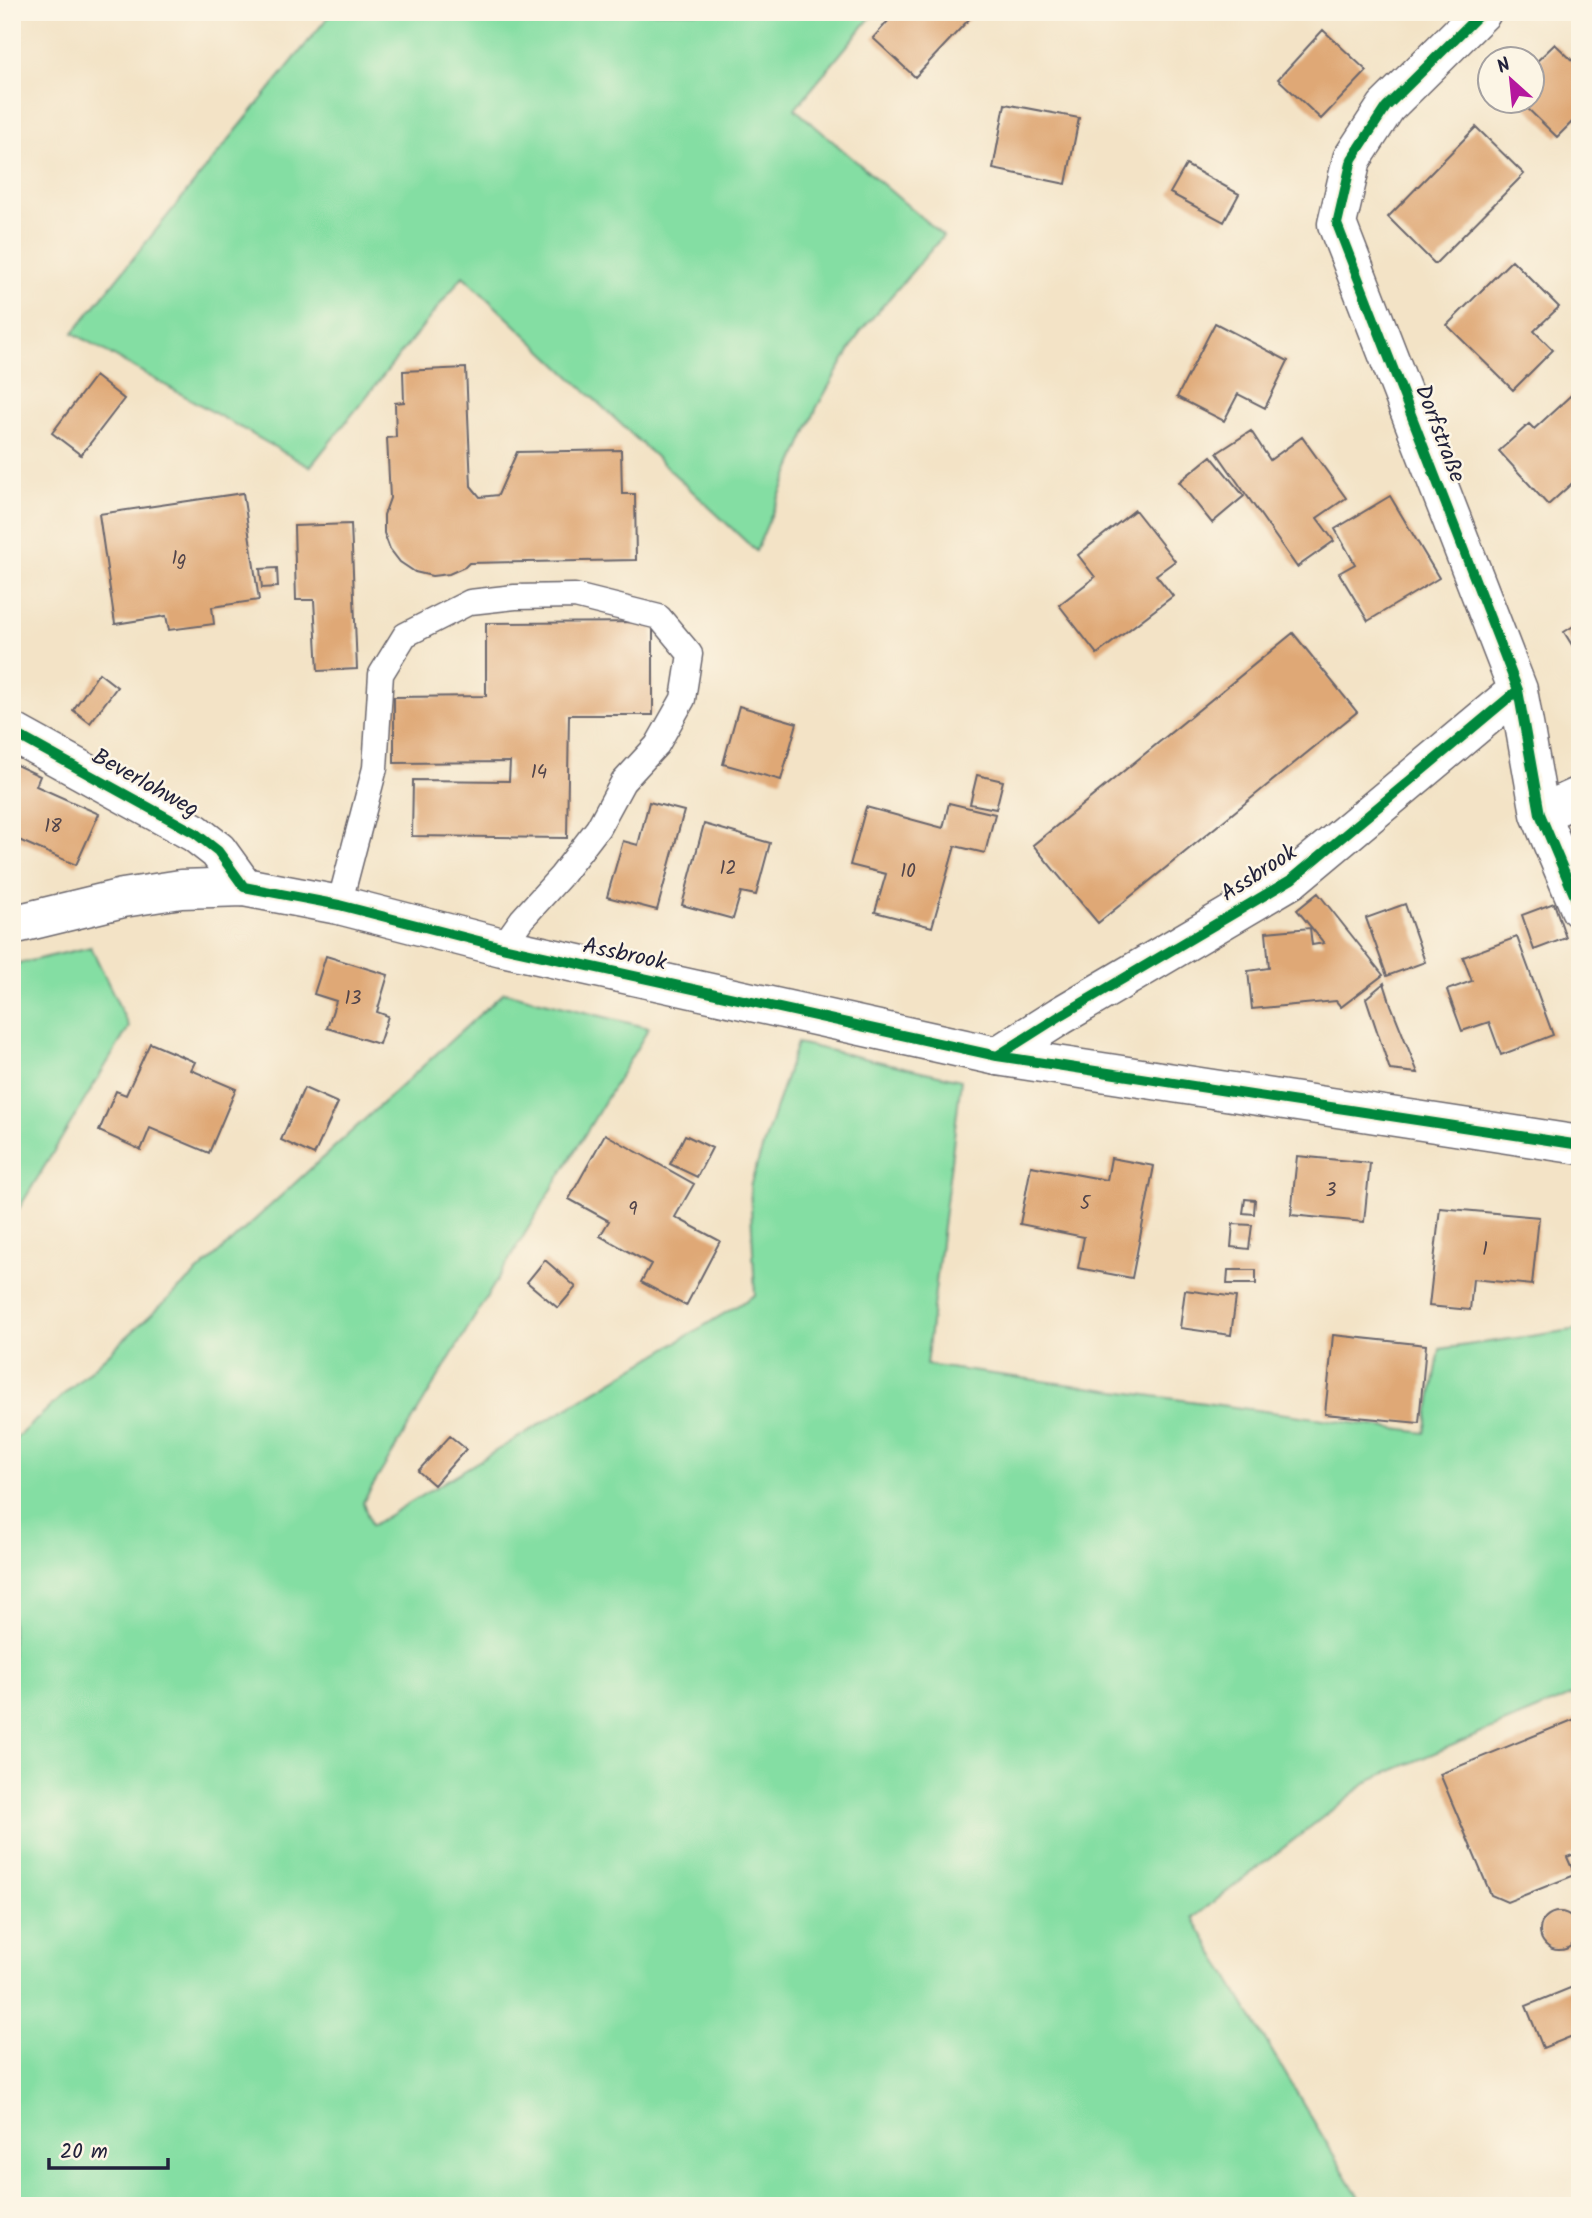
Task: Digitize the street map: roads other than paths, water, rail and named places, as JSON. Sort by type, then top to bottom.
[{"type":"street","name":"Dorfstraße","points":[[1476,14],[1386,107],[1352,159],[1337,224],[1518,690],[1540,814],[1580,909]]},
{"type":"street","name":"Assbrook","points":[[997,1056],[1292,879],[1518,690]]},
{"type":"street","name":"Beverlohweg","points":[[12,732],[195,833],[218,851],[244,887]]},
{"type":"street","points":[[1540,814],[1580,796]]},
{"type":"street","name":"Assbrook","points":[[12,925],[123,898],[181,889],[244,887],[339,905],[502,947],[997,1056],[1580,1145]]},
{"type":"lane","points":[[339,905],[375,768],[381,674],[405,635],[470,602],[515,597],[575,596],[659,617],[690,654],[683,699],[657,745],[623,782],[598,828],[502,947]]}]
